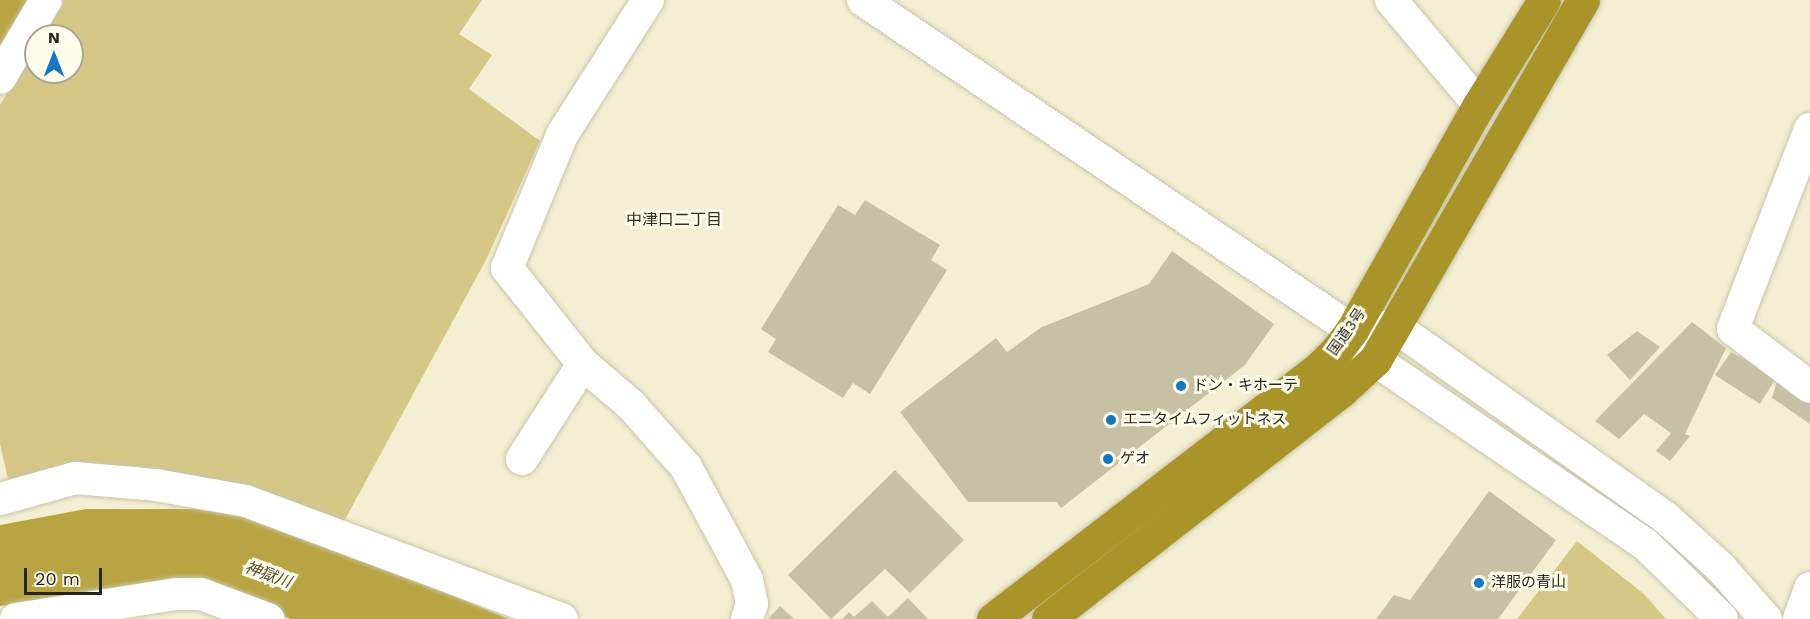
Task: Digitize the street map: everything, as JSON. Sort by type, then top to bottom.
[{"type":"highway","name":"国道3号","points":[[993,619],[1319,368],[1352,330],[1479,105],[1544,0]]},
{"type":"highway","points":[[1048,619],[1342,390],[1375,360],[1583,0]]},
{"type":"street","points":[[0,78],[46,0]]},
{"type":"street","points":[[648,0],[562,135],[507,268],[583,364],[631,405],[686,467],[747,580],[752,603],[747,619]]},
{"type":"street","points":[[863,0],[1352,330],[1375,360],[1601,510],[1679,574],[1722,619]]},
{"type":"street","points":[[1390,0],[1479,105]]},
{"type":"street","points":[[1810,129],[1733,330],[1810,387]]},
{"type":"street","points":[[1352,330],[1394,326],[1665,517],[1721,568],[1766,619]]},
{"type":"street","points":[[522,459],[583,364]]},
{"type":"street","points":[[0,499],[75,478],[156,484],[246,501],[562,619]]},
{"type":"street","points":[[1799,619],[1810,588]]},
{"type":"street","points":[[16,619],[176,594],[217,598],[268,619]]},
{"type":"shaded area","points":[[60,0],[482,0],[459,34],[492,55],[469,89],[540,141],[487,258],[342,525],[66,468],[8,479],[0,444],[0,105],[24,63],[24,84],[84,84],[84,24],[47,24]]},
{"type":"shaded area","points":[[1577,541],[1644,594],[1666,619],[1517,619]]},
{"type":"water","points":[[0,0],[30,0],[0,53]]},
{"type":"water","name":"神獄川","points":[[86,509],[194,509],[270,520],[509,619],[290,619],[221,589],[178,584],[0,606],[0,525]]},
{"type":"building","points":[[865,200],[940,245],[931,260],[947,270],[870,394],[853,383],[843,398],[768,352],[776,339],[761,329],[838,205],[855,215]]},
{"type":"building","points":[[1172,251],[1274,324],[1245,365],[1061,508],[1056,502],[968,502],[900,412],[996,338],[1007,352],[1042,327],[1149,284]]},
{"type":"building","points":[[1692,322],[1726,348],[1685,434],[1690,436],[1670,461],[1656,451],[1671,433],[1644,414],[1619,439],[1595,421]]},
{"type":"building","points":[[1637,331],[1660,347],[1630,380],[1607,355]]},
{"type":"building","points":[[1731,352],[1777,376],[1760,404],[1715,375]]},
{"type":"building","points":[[1777,381],[1810,402],[1810,424],[1772,398]]},
{"type":"building","points":[[895,470],[964,540],[910,593],[885,569],[831,619],[788,575]]},
{"type":"building","points":[[1489,491],[1556,540],[1498,619],[1376,619],[1394,595],[1410,600]]},
{"type":"building","points":[[908,598],[928,619],[842,619],[849,612],[854,617],[872,601],[888,617]]},
{"type":"building","points":[[780,606],[794,619],[768,619]]},
{"type":"place","name":"ドン・キホーテ","points":[[1181,386]]},
{"type":"place","name":"エニタイムフィットネス","points":[[1111,420]]},
{"type":"place","name":"ゲオ","points":[[1108,459]]},
{"type":"place","name":"洋服の青山","points":[[1479,583]]},
{"type":"district","name":"中津口二丁目","points":[[674,220]]}]
